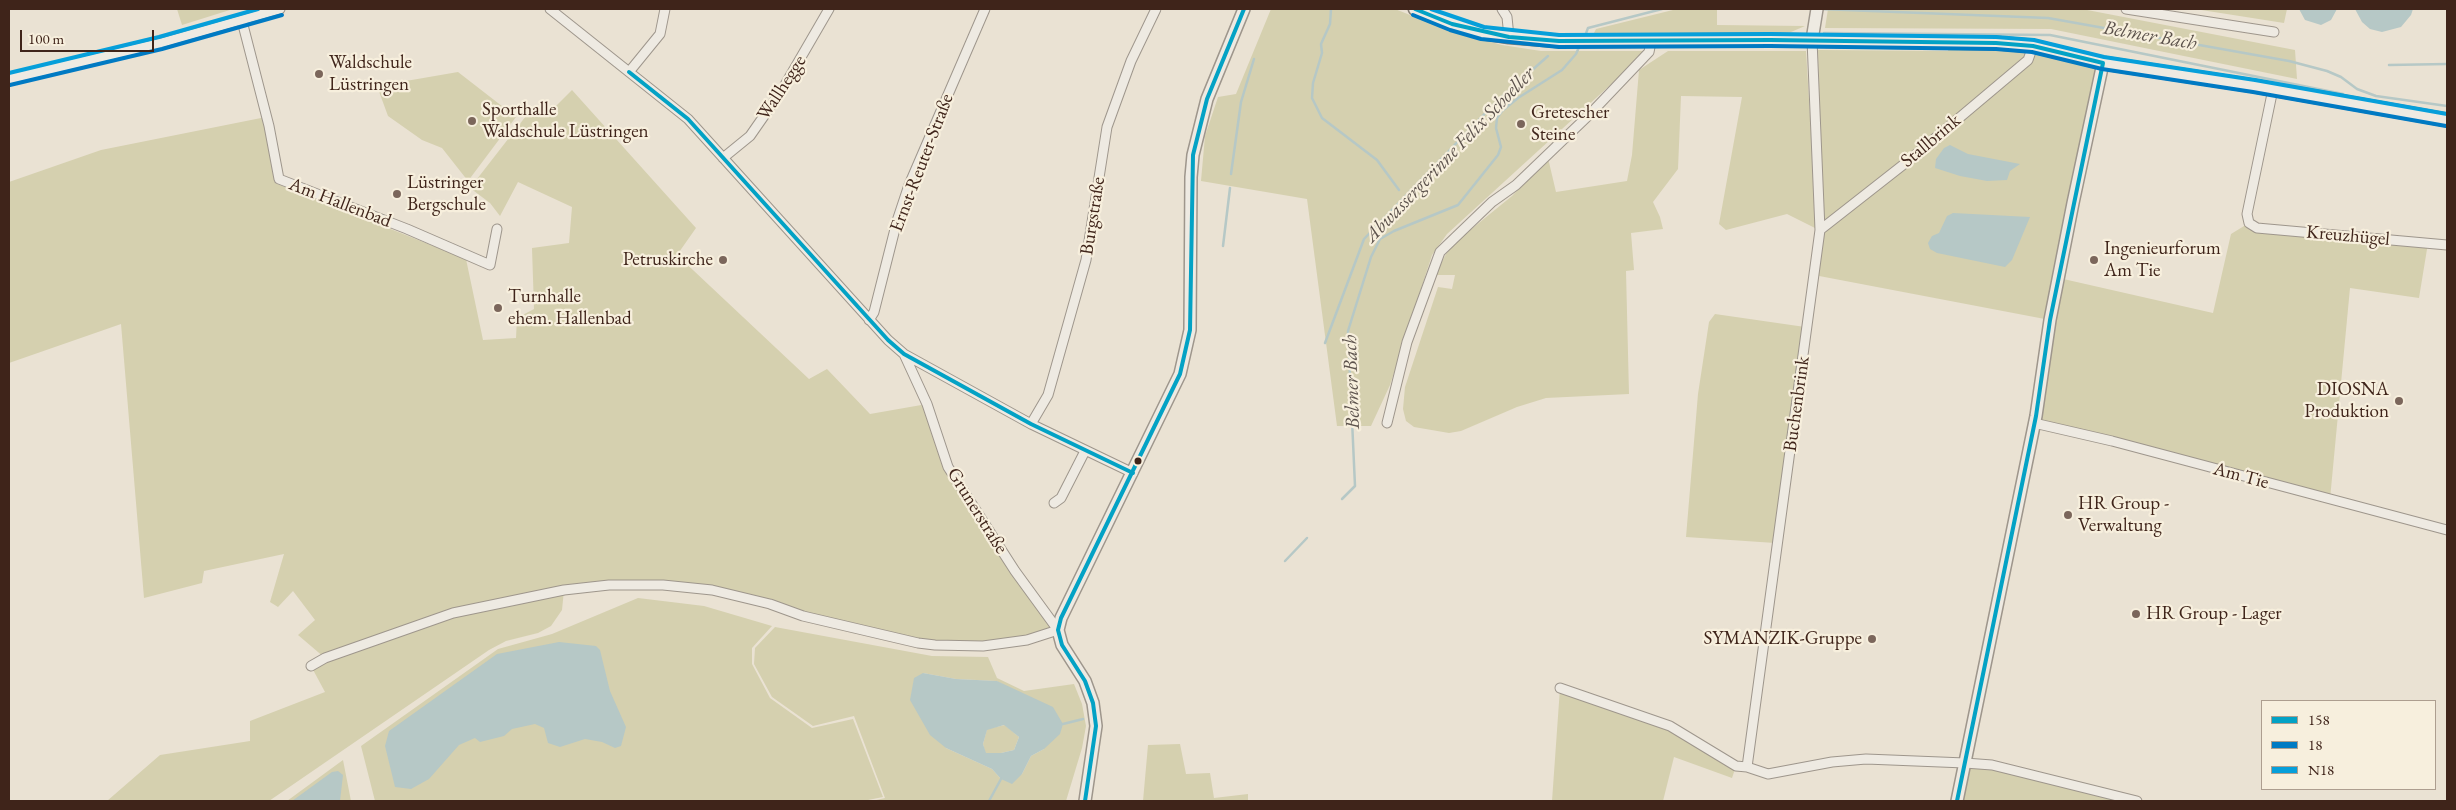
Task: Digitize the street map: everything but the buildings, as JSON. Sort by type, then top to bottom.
[{"type":"main road","points":[[1415,9],[1452,24],[1510,37],[1559,41],[1812,40],[1996,43],[2033,46],[2103,63],[2447,120]]},
{"type":"street","points":[[9,79],[280,9]]},
{"type":"street","points":[[550,9],[688,119],[869,320],[904,354],[1031,424],[1132,473]]},
{"type":"street","points":[[629,72],[660,34],[665,9]]},
{"type":"street","name":"Wallhegge","points":[[723,158],[750,136],[782,90],[830,9]]},
{"type":"street","name":"Ernst-Reuter-Straße","points":[[869,320],[874,312],[897,221],[909,185],[985,9]]},
{"type":"street","name":"Burgstraße","points":[[1031,424],[1048,395],[1086,260],[1107,127],[1131,61],[1156,9]]},
{"type":"street","points":[[1085,801],[1096,726],[1093,702],[1085,681],[1062,644],[1058,630],[1061,618],[1171,395],[1187,347],[1190,330],[1191,177],[1193,155],[1207,99],[1244,9]]},
{"type":"street","points":[[1502,9],[1507,17],[1510,37]]},
{"type":"street","points":[[2126,9],[2274,32]]},
{"type":"street","points":[[1812,40],[1816,13]]},
{"type":"street","name":"Am Hallenbad","points":[[242,20],[269,126],[279,179],[490,265],[497,229]]},
{"type":"street","name":"Buchenbrink","points":[[1747,766],[1820,230],[1812,40]]},
{"type":"street","points":[[1387,423],[1407,342],[1440,252],[1492,202],[1516,185],[1590,114],[1649,52],[1651,42]]},
{"type":"street","name":"Stallbrink","points":[[1820,230],[1908,161],[2028,60],[2033,46]]},
{"type":"street","points":[[1957,801],[2034,423],[2072,203],[2103,63]]},
{"type":"street","name":"Kreuzhügel","points":[[2272,90],[2247,214],[2249,223],[2257,228],[2447,245]]},
{"type":"street","name":"Grunerstraße","points":[[904,354],[927,404],[948,468],[1015,570],[1058,630]]},
{"type":"street","name":"Am Tie","points":[[2034,423],[2112,441],[2447,530]]},
{"type":"street","points":[[1054,503],[1062,498],[1085,451]]},
{"type":"street","points":[[311,666],[325,658],[453,613],[564,590],[609,585],[663,585],[712,590],[770,604],[803,616],[918,643],[935,645],[983,646],[1027,640],[1058,630]]},
{"type":"street","points":[[1560,688],[1670,726],[1736,766],[1747,766],[1768,774],[1832,762],[1866,759],[1965,763],[1992,765],[2137,801]]},
{"type":"shaded area","points":[[177,9],[233,9],[182,25]]},
{"type":"shaded area","points":[[1271,9],[1395,9],[1450,31],[1502,45],[1541,51],[1643,51],[1642,56],[1447,234],[1432,255],[1390,385],[1371,426],[1337,426],[1307,199],[1201,181],[1205,136],[1218,97],[1236,94]]},
{"type":"shaded area","points":[[1677,9],[1717,10],[1717,25],[1805,26],[1791,32],[1724,35],[1594,33],[1596,29]]},
{"type":"shaded area","points":[[1828,9],[2082,9],[2295,50],[2297,79],[2051,29],[1825,28]]},
{"type":"shaded area","points":[[2195,9],[2287,9],[2284,23]]},
{"type":"shaded area","points":[[2299,9],[2337,9],[2331,20],[2321,25],[2305,20]]},
{"type":"shaded area","points":[[2355,9],[2413,9],[2411,15],[2401,27],[2382,32],[2370,29],[2362,22]]},
{"type":"shaded area","points":[[1949,42],[1996,43],[2103,63],[2059,278],[2213,313],[2231,234],[2249,223],[2428,243],[2419,298],[2350,288],[2330,499],[2034,423],[2050,320],[1814,275],[1819,118],[1818,50],[1948,51]]},
{"type":"shaded area","points":[[1668,51],[1806,51],[1817,229],[1787,214],[1726,230],[1719,224],[1742,97],[1681,96],[1678,169],[1653,202],[1663,229],[1631,233],[1634,270],[1626,271],[1629,394],[1546,398],[1517,407],[1461,431],[1449,433],[1414,427],[1406,421],[1403,409],[1405,387],[1438,287],[1452,289],[1455,275],[1435,275],[1446,254],[1453,244],[1512,196],[1548,158],[1556,192],[1627,181],[1632,155],[1639,70]]},
{"type":"shaded area","points":[[458,72],[516,117],[468,181],[442,148],[422,140],[388,116],[377,86]]},
{"type":"shaded area","points":[[572,90],[696,228],[677,255],[809,379],[827,369],[870,414],[927,404],[948,467],[1058,630],[1027,640],[935,645],[770,604],[663,585],[564,590],[562,610],[551,626],[538,633],[506,641],[489,650],[269,801],[107,801],[160,755],[250,741],[250,721],[325,692],[311,666],[325,658],[298,635],[315,620],[293,591],[278,607],[270,602],[284,554],[204,571],[202,583],[144,598],[121,324],[9,363],[9,182],[101,150],[266,117],[275,183],[466,259],[483,340],[516,338],[517,318],[534,309],[532,248],[569,243],[572,207],[518,182],[500,216],[490,203],[470,188],[526,116],[548,114]]},
{"type":"shaded area","points":[[1950,145],[1968,154],[2020,164],[2010,171],[2007,180],[1987,181],[1960,176],[1935,168],[1936,159],[1944,148]]},
{"type":"shaded area","points":[[1953,213],[2030,217],[2012,260],[2005,267],[1937,253],[1930,249],[1928,243],[1932,236],[1939,233],[1947,216]]},
{"type":"shaded area","points":[[1715,314],[1805,327],[1775,543],[1686,537],[1698,394],[1709,322]]},
{"type":"shaded area","points":[[638,598],[704,606],[772,626],[752,648],[752,664],[770,698],[812,728],[853,719],[883,797],[863,801],[375,801],[361,746],[498,649],[552,634]]},
{"type":"shaded area","points":[[775,627],[932,656],[988,657],[997,678],[1024,691],[1074,684],[1082,704],[1086,726],[1082,748],[1066,801],[872,801],[885,798],[854,716],[813,726],[772,697],[754,664],[755,648]],"holes":[[[923,673],[956,679],[996,681],[1022,694],[1044,749],[1031,756],[1022,774],[1001,779],[992,769],[946,748]]]},
{"type":"shaded area","points":[[559,642],[596,646],[600,650],[610,691],[626,727],[621,746],[615,748],[602,742],[585,739],[560,747],[548,743],[544,728],[535,724],[512,729],[504,736],[480,742],[475,738],[459,745],[429,779],[411,789],[395,787],[385,746],[389,731],[497,654]]},
{"type":"shaded area","points":[[923,673],[956,679],[997,681],[1053,707],[1063,724],[1060,734],[1044,749],[1031,756],[1022,774],[1012,784],[1001,779],[992,769],[946,748],[930,735],[910,700],[914,678]],"holes":[[[1004,725],[1019,737],[1014,750],[1001,753],[986,753],[983,744],[987,730]]]},
{"type":"shaded area","points":[[1560,688],[1670,726],[1736,766],[1732,778],[1674,757],[1663,801],[1552,801]]},
{"type":"shaded area","points":[[1005,725],[1019,737],[1014,750],[1001,753],[985,753],[983,744],[987,729]]},
{"type":"shaded area","points":[[1180,744],[1186,774],[1210,773],[1214,798],[1248,794],[1248,801],[1143,801],[1148,745]]},
{"type":"shaded area","points":[[343,760],[351,801],[287,801]]},
{"type":"shaded area","points":[[1965,763],[1992,765],[2137,801],[2118,801],[2116,796],[2108,801],[1957,801]]},
{"type":"shaded area","points":[[338,771],[343,775],[340,801],[292,801],[332,772]]},
{"type":"waterway","points":[[1331,9],[1330,24],[1321,44],[1322,53],[1313,83],[1312,98],[1322,118],[1377,160],[1399,190]]},
{"type":"waterway","name":"Belmer Bach","points":[[1585,36],[1588,28],[1662,9]]},
{"type":"waterway","name":"Belmer Bach","points":[[1820,9],[2048,18],[2289,61],[2327,71],[2341,77],[2357,89],[2376,96],[2447,106]]},
{"type":"waterway","name":"Abwassergerinne Felix Schoeller","points":[[1824,33],[2050,35],[2343,94]]},
{"type":"waterway","name":"Belmer Bach","points":[[1342,499],[1355,486],[1348,331],[1371,257],[1380,239],[1394,231],[1458,205],[1498,155],[1501,147],[1496,128],[1497,118],[1502,111],[1518,98],[1562,70],[1576,54],[1580,45]]},
{"type":"waterway","name":"Abwassergerinne Felix Schoeller","points":[[1325,343],[1364,239],[1495,103],[1548,56]]},
{"type":"waterway","points":[[1231,174],[1241,102],[1254,59]]},
{"type":"waterway","points":[[2389,65],[2447,64]]},
{"type":"waterway","points":[[1223,246],[1230,188]]},
{"type":"waterway","name":"Belmer Bach","points":[[1285,561],[1307,538]]},
{"type":"waterway","name":"Belmer Bach","points":[[1063,724],[1083,719]]},
{"type":"waterway","name":"Belmer Bach","points":[[989,801],[1001,779]]},
{"type":"transit line","name":"N18","points":[[9,73],[159,37],[258,9]]},
{"type":"transit line","name":"158","points":[[1085,801],[1096,726],[1093,703],[1085,681],[1062,645],[1058,630],[1061,618],[1180,374],[1190,330],[1193,155],[1207,99],[1244,9]]},
{"type":"transit line","name":"158","points":[[1415,9],[1452,24],[1509,37],[1559,41],[1770,40],[1996,43],[2033,46],[2103,63],[2050,320],[2036,416],[1957,801]]},
{"type":"transit line","name":"N18","points":[[1431,9],[1484,27],[1559,35],[1770,34],[1996,37],[2034,40],[2104,57],[2255,80],[2447,114]]},
{"type":"transit line","name":"18","points":[[10,85],[162,49],[282,15]]},
{"type":"transit line","name":"18","points":[[1413,15],[1450,30],[1481,39],[1559,47],[1770,46],[1996,49],[2032,52],[2102,69],[2253,92],[2446,126]]},
{"type":"transit line","name":"158","points":[[629,72],[688,119],[888,340],[904,354],[1031,424],[1133,473]]},
{"type":"place","name":"Waldschule Lüstringen","points":[[319,74]]},
{"type":"place","name":"Sporthalle Waldschule Lüstringen","points":[[472,121]]},
{"type":"place","name":"Gretescher Steine","points":[[1521,124]]},
{"type":"place","name":"Lüstringer Bergschule","points":[[397,194]]},
{"type":"place","name":"Petruskirche","points":[[723,260]]},
{"type":"place","name":"Ingenieurforum Am Tie","points":[[2094,260]]},
{"type":"place","name":"Turnhalle ehem. Hallenbad","points":[[498,308]]},
{"type":"place","name":"DIOSNA Produktion","points":[[2399,401]]},
{"type":"place","name":"HR Group - Verwaltung","points":[[2068,515]]},
{"type":"place","name":"HR Group - Lager","points":[[2136,614]]},
{"type":"place","name":"SYMANZIK-Gruppe","points":[[1872,639]]}]
